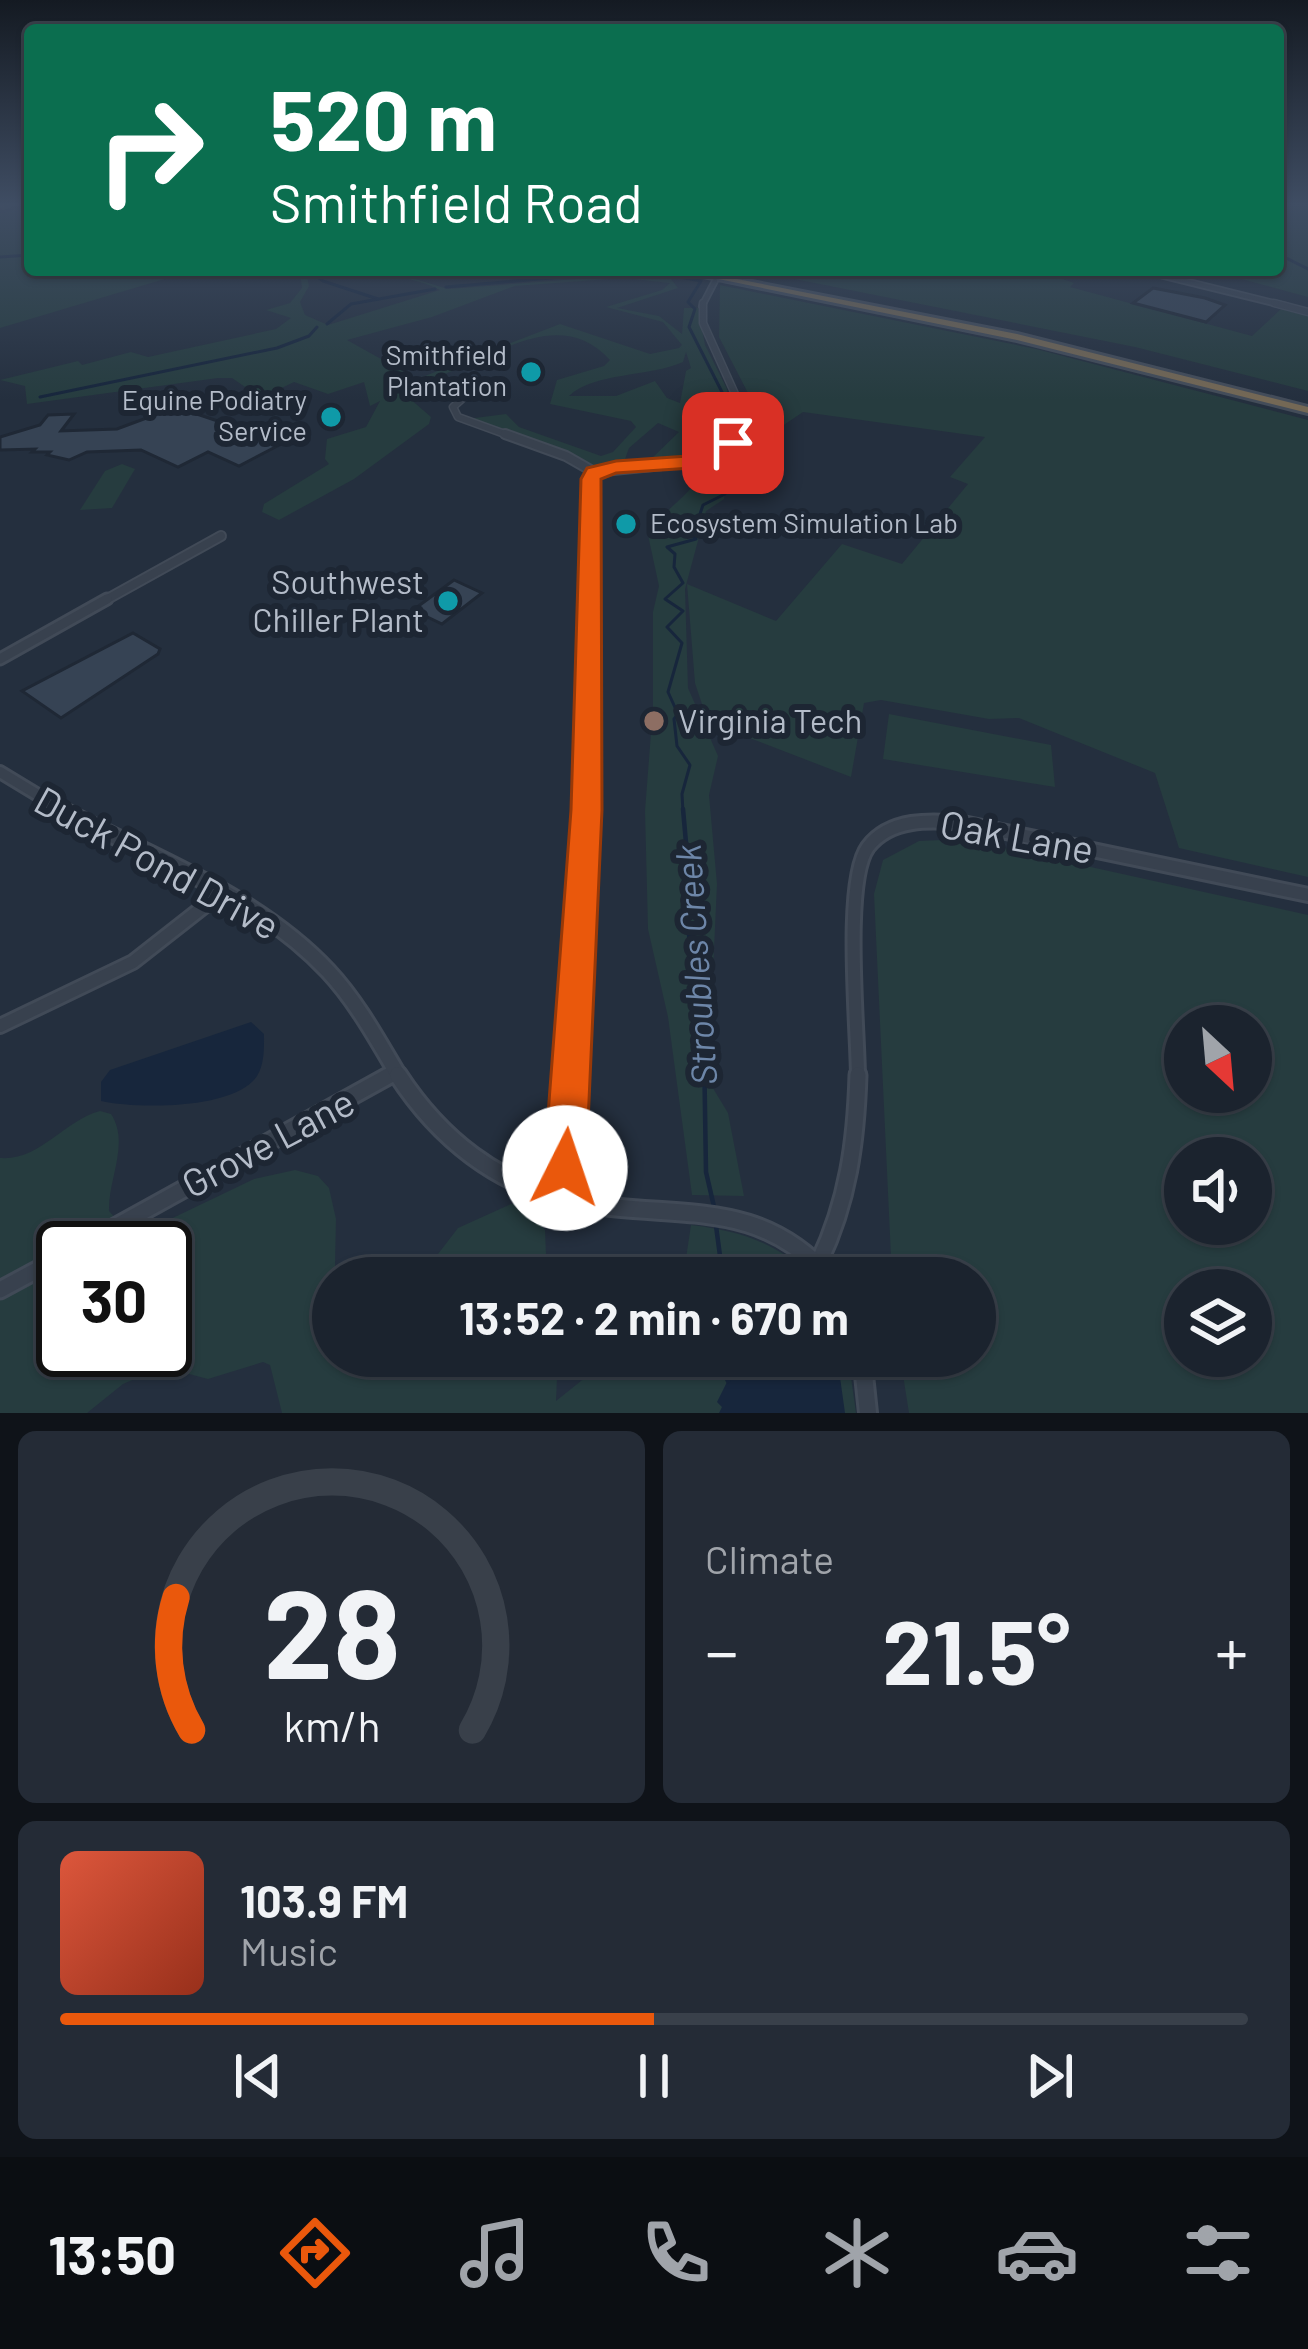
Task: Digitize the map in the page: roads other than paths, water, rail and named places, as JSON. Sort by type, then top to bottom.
[{"type":"highway","points":[[708,276],[1017,337],[1308,410]]},
{"type":"highway","points":[[715,276],[1041,334],[1308,400]]},
{"type":"street","points":[[461,399],[453,407],[458,417],[566,456],[594,472],[722,460],[735,451],[734,391],[706,338],[704,298],[715,276]]},
{"type":"street","points":[[1164,276],[1308,312]]},
{"type":"street","points":[[562,1198],[586,831],[594,472]]},
{"type":"street","points":[[0,659],[221,536]]},
{"type":"street","name":"Duck Pond Drive","points":[[0,772],[274,922],[329,973],[395,1072],[454,1146],[490,1168],[562,1198],[728,1216],[792,1238],[811,1257]]},
{"type":"street","name":"Oak Lane","points":[[828,1257],[854,1165],[856,879],[864,851],[874,839],[918,820],[964,823],[1308,895]]},
{"type":"street","points":[[0,1026],[133,962],[221,892]]},
{"type":"street","name":"Grove Lane","points":[[126,1221],[395,1072]]},
{"type":"street","points":[[0,1290],[36,1271]]},
{"type":"street","points":[[864,1377],[868,1413]]},
{"type":"water","points":[[251,1022],[264,1034],[263,1059],[257,1076],[240,1090],[180,1104],[101,1101],[101,1082],[110,1070]]},
{"type":"water","points":[[730,1377],[840,1377],[845,1413],[719,1413],[722,1407],[717,1402]]},
{"type":"waterway","points":[[316,276],[378,299]]},
{"type":"waterway","points":[[446,287],[573,276]]},
{"type":"waterway","points":[[674,276],[701,281],[688,302],[695,309],[689,327],[726,400],[715,455]]},
{"type":"waterway","points":[[327,324],[351,304],[435,289]]},
{"type":"waterway","points":[[40,397],[277,348],[309,336],[317,327]]},
{"type":"waterway","name":"Stroubles Creek","points":[[683,812],[682,794],[690,765],[677,746],[674,719],[678,714],[668,692],[682,643],[667,627],[683,611],[665,599],[683,583],[674,567],[675,554],[667,547],[696,539],[678,520],[699,517],[703,505],[725,494],[717,465]]},
{"type":"waterway","name":"Stroubles Creek","points":[[683,809],[687,854],[683,890],[704,1047],[706,1172],[715,1211]]},
{"type":"waterway","name":"Stroubles Creek","points":[[716,1226],[720,1257]]},
{"type":"waterway","name":"Stroubles Creek","points":[[726,1377],[728,1381]]},
{"type":"place","name":"Smithfield Plantation","points":[[531,372]]},
{"type":"place","name":"Equine Podiatry Service","points":[[331,417]]},
{"type":"place","name":"Ecosystem Simulation Lab","points":[[626,524]]},
{"type":"place","name":"Southwest Chiller Plant","points":[[448,601]]},
{"type":"place","name":"Virginia Tech","points":[[654,721]]}]
